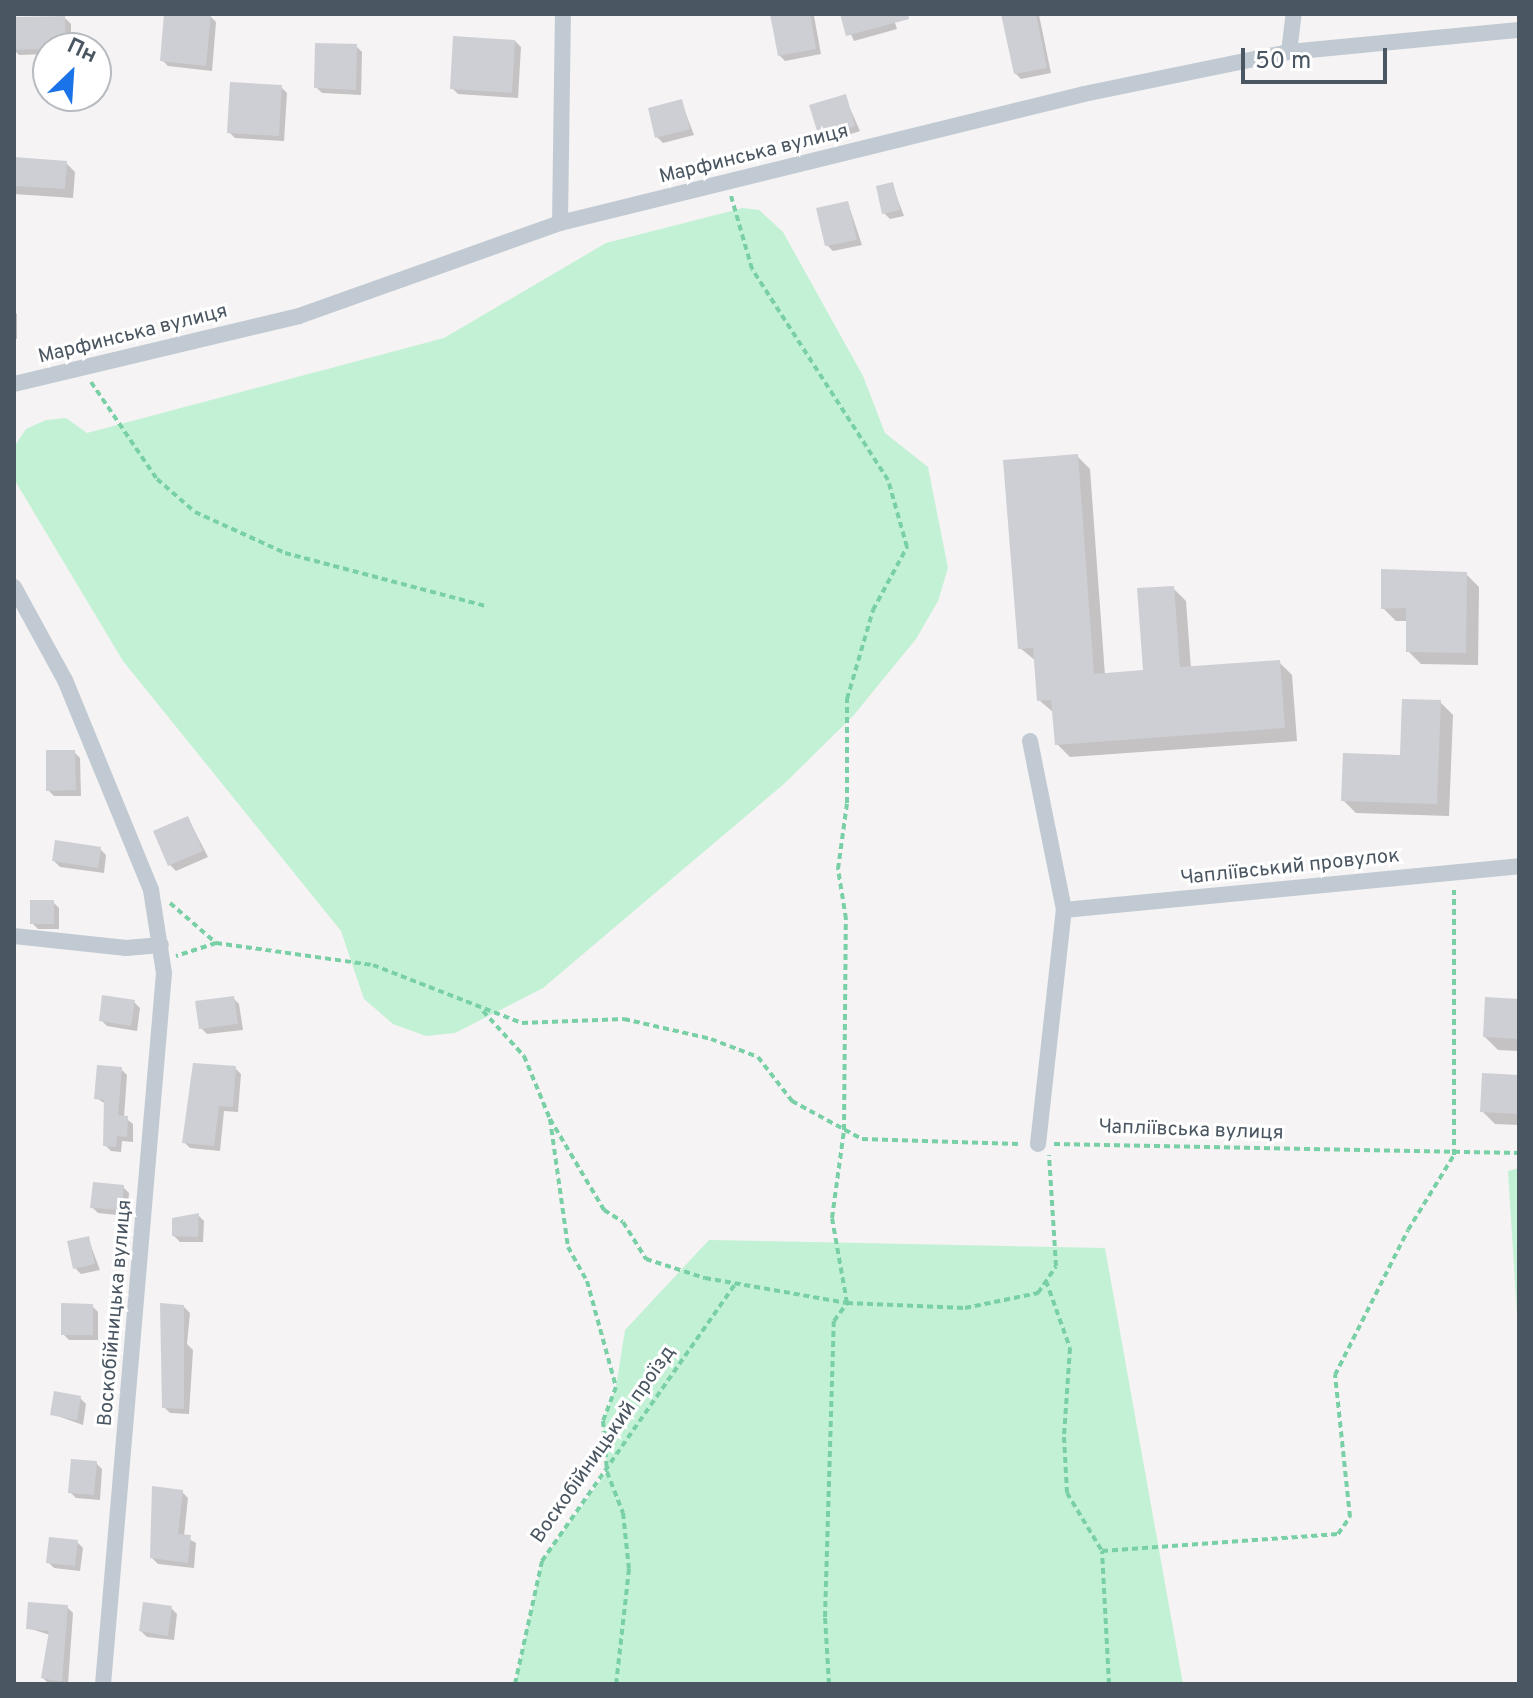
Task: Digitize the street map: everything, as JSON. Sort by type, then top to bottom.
[{"type":"street","points":[[560,223],[563,14]]},
{"type":"street","points":[[1289,52],[1294,14]]},
{"type":"street","name":"Марфинська вулиця","points":[[14,384],[299,316],[560,223],[1084,94],[1289,52],[1519,30]]},
{"type":"street","name":"Воскобійницька вулиця","points":[[14,587],[65,680],[151,890],[162,953],[161,1035],[103,1684]]},
{"type":"street","points":[[1030,741],[1064,910],[1043,1144]]},
{"type":"street","name":"Чапліївський провулок","points":[[1064,910],[1519,866]]},
{"type":"street","points":[[14,936],[162,953]]},
{"type":"path","points":[[727,182],[752,269],[888,480],[907,547],[873,610],[847,699],[847,803],[838,869],[846,919],[844,1130],[832,1218],[847,1303],[834,1321],[836,1374],[829,1406],[825,1617],[829,1684]]},
{"type":"path","points":[[81,366],[157,479],[195,512],[285,553],[486,606]]},
{"type":"path","points":[[1102,1551],[1338,1534],[1350,1517],[1335,1375],[1408,1230],[1454,1155],[1454,872]]},
{"type":"path","points":[[151,890],[216,943]]},
{"type":"path","points":[[162,953],[216,943],[373,965],[481,1010],[522,1023],[624,1019],[711,1039],[758,1057],[792,1101],[844,1130]]},
{"type":"path","points":[[481,1010],[524,1056],[550,1119],[604,1210],[623,1222],[646,1259],[736,1283],[847,1303],[965,1308],[1038,1293],[1056,1266],[1043,1144]]},
{"type":"path","points":[[550,1119],[568,1247],[587,1281],[616,1387],[603,1421],[607,1472],[623,1513],[629,1569],[616,1684]]},
{"type":"path","name":"Чапліївська вулиця","points":[[844,1130],[862,1139],[1454,1155],[1519,1153]]},
{"type":"path","points":[[1046,1281],[1070,1348],[1064,1437],[1067,1493],[1102,1551],[1109,1684]]},
{"type":"path","name":"Воскобійницький проїзд","points":[[515,1684],[542,1561],[736,1283]]},
{"type":"green space","points":[[743,208],[759,210],[783,232],[863,376],[885,433],[928,467],[948,568],[938,601],[916,639],[853,716],[785,783],[543,988],[455,1033],[426,1036],[393,1024],[364,999],[341,931],[123,661],[14,479],[14,447],[26,429],[46,420],[66,418],[87,433],[444,338],[606,243]]},
{"type":"green space","points":[[1519,1168],[1519,1347],[1508,1171]]},
{"type":"green space","points":[[709,1240],[1105,1248],[1183,1684],[515,1684],[542,1561],[607,1472],[603,1421],[616,1387],[625,1330]]},
{"type":"building","points":[[164,14],[211,14],[206,66],[160,61]]},
{"type":"building","points":[[770,14],[810,14],[816,49],[778,56]]},
{"type":"building","points":[[840,14],[908,14],[909,19],[846,36]]},
{"type":"building","points":[[1001,14],[1036,14],[1047,68],[1014,74]]},
{"type":"building","points":[[65,16],[66,32],[32,32],[32,49],[14,50],[14,17]]},
{"type":"building","points":[[453,36],[515,40],[512,93],[450,89]]},
{"type":"building","points":[[315,43],[357,44],[356,90],[314,88]]},
{"type":"building","points":[[230,82],[282,85],[279,136],[227,133]]},
{"type":"building","points":[[846,94],[855,126],[819,137],[809,105]]},
{"type":"building","points":[[682,99],[690,129],[655,138],[648,108]]},
{"type":"building","points":[[14,157],[67,161],[65,189],[14,186]]},
{"type":"building","points":[[893,182],[900,210],[882,214],[876,186]]},
{"type":"building","points":[[848,201],[857,240],[825,246],[816,208]]},
{"type":"building","points":[[1078,454],[1094,674],[1143,670],[1137,588],[1174,586],[1180,667],[1280,660],[1285,728],[1055,745],[1051,700],[1037,701],[1033,648],[1018,649],[1003,460]]},
{"type":"building","points":[[1381,569],[1467,572],[1466,653],[1406,652],[1406,608],[1381,609]]},
{"type":"building","points":[[1402,699],[1441,700],[1437,804],[1341,801],[1343,753],[1400,755]]},
{"type":"building","points":[[46,750],[75,750],[76,790],[46,791]]},
{"type":"building","points":[[188,816],[203,851],[168,866],[153,831]]},
{"type":"building","points":[[55,840],[101,847],[98,868],[52,861]]},
{"type":"building","points":[[30,900],[54,900],[54,924],[30,924]]},
{"type":"building","points":[[102,995],[135,1000],[131,1026],[99,1021]]},
{"type":"building","points":[[234,996],[238,1024],[199,1029],[195,1001]]},
{"type":"building","points":[[1485,997],[1519,999],[1519,1039],[1483,1037]]},
{"type":"building","points":[[193,1063],[236,1066],[233,1107],[219,1106],[214,1146],[182,1143]]},
{"type":"building","points":[[97,1065],[122,1067],[118,1115],[128,1116],[127,1137],[117,1136],[116,1147],[103,1146],[104,1100],[94,1099]]},
{"type":"building","points":[[1482,1073],[1519,1075],[1519,1114],[1480,1112]]},
{"type":"building","points":[[93,1182],[124,1185],[122,1210],[90,1208]]},
{"type":"building","points":[[199,1213],[198,1237],[172,1236],[172,1218]]},
{"type":"building","points":[[89,1236],[95,1264],[73,1269],[67,1241]]},
{"type":"building","points":[[61,1303],[93,1304],[93,1335],[61,1335]]},
{"type":"building","points":[[160,1303],[184,1305],[184,1409],[162,1408]]},
{"type":"building","points":[[54,1391],[81,1396],[77,1420],[50,1415]]},
{"type":"building","points":[[71,1459],[97,1461],[94,1495],[68,1493]]},
{"type":"building","points":[[152,1486],[183,1490],[178,1534],[191,1535],[188,1563],[150,1558]]},
{"type":"building","points":[[49,1537],[78,1540],[75,1566],[46,1563]]},
{"type":"building","points":[[28,1602],[68,1605],[62,1682],[41,1678],[49,1631],[26,1629]]},
{"type":"building","points":[[143,1602],[172,1606],[168,1636],[139,1631]]}]
